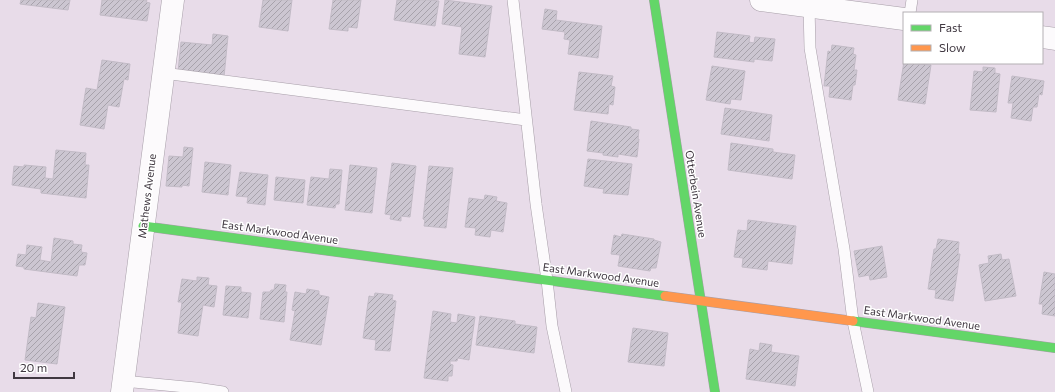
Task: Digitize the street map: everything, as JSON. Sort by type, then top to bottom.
[{"type":"street","name":"Mathews Avenue","points":[[122,386],[173,0]]},
{"type":"street","name":"Otterbein Avenue","points":[[654,0],[715,392]]},
{"type":"street","points":[[761,0],[903,19]]},
{"type":"street","points":[[1043,37],[1055,39]]},
{"type":"street","name":"East Markwood Avenue","points":[[143,226],[1055,348]]},
{"type":"lane","points":[[513,0],[536,204],[552,326],[566,392]]},
{"type":"lane","points":[[910,12],[912,0]]},
{"type":"lane","points":[[809,6],[810,48],[844,249],[853,321],[868,392]]},
{"type":"lane","points":[[163,73],[526,120]]},
{"type":"lane","points":[[122,386],[196,388],[223,392]]},
{"type":"building","points":[[21,0],[70,0],[68,10],[20,4]]},
{"type":"building","points":[[102,0],[147,0],[146,2],[150,3],[147,21],[100,15]]},
{"type":"building","points":[[263,0],[292,0],[288,31],[259,27]]},
{"type":"building","points":[[333,0],[361,0],[357,28],[348,27],[348,31],[329,29]]},
{"type":"building","points":[[397,0],[439,1],[435,26],[394,20]]},
{"type":"building","points":[[445,0],[492,6],[485,57],[459,54],[462,27],[442,24]]},
{"type":"building","points":[[545,9],[557,11],[556,20],[602,26],[598,58],[568,54],[570,40],[564,39],[565,32],[542,29]]},
{"type":"building","points":[[717,32],[750,36],[749,42],[754,43],[755,37],[775,39],[772,61],[754,59],[754,62],[714,57]]},
{"type":"building","points":[[213,34],[228,36],[224,77],[178,72],[181,42],[212,45]]},
{"type":"building","points":[[832,45],[854,48],[853,54],[856,55],[854,70],[857,70],[851,100],[829,97],[830,86],[824,86],[828,51],[831,52]]},
{"type":"building","points":[[102,60],[130,64],[128,80],[124,79],[119,107],[108,105],[104,129],[80,125],[86,88],[97,90]]},
{"type":"building","points":[[904,64],[931,65],[925,104],[898,100]]},
{"type":"building","points":[[712,66],[745,71],[741,100],[731,99],[730,104],[706,100]]},
{"type":"building","points":[[983,67],[995,68],[995,73],[1000,74],[996,112],[970,110],[974,71],[983,72]]},
{"type":"building","points":[[579,72],[613,76],[611,86],[615,87],[613,105],[609,104],[608,114],[574,110]]},
{"type":"building","points":[[1012,76],[1044,81],[1042,95],[1039,94],[1037,107],[1033,107],[1031,121],[1011,118],[1013,103],[1008,103]]},
{"type":"building","points":[[725,108],[772,115],[769,141],[721,134]]},
{"type":"building","points":[[591,121],[631,127],[631,129],[639,130],[637,157],[618,154],[618,157],[587,151]]},
{"type":"building","points":[[731,143],[773,149],[773,152],[795,155],[792,179],[728,170]]},
{"type":"building","points":[[184,147],[193,148],[189,186],[166,186],[169,156],[183,157]]},
{"type":"building","points":[[56,150],[86,153],[85,165],[89,165],[86,198],[41,193],[41,189],[12,185],[14,166],[24,167],[24,165],[46,167],[45,178],[53,179]]},
{"type":"building","points":[[588,159],[632,164],[628,195],[603,193],[604,189],[584,186]]},
{"type":"building","points":[[205,162],[231,165],[228,195],[202,192]]},
{"type":"building","points":[[392,163],[416,166],[410,217],[401,216],[401,221],[390,219],[391,215],[385,214]]},
{"type":"building","points":[[350,165],[377,168],[372,213],[345,210]]},
{"type":"building","points":[[429,166],[453,168],[446,228],[424,226],[425,220],[423,219]]},
{"type":"building","points":[[330,169],[342,170],[339,204],[336,204],[335,208],[307,205],[311,177],[329,179]]},
{"type":"building","points":[[240,172],[268,175],[265,205],[247,203],[248,197],[236,196]]},
{"type":"building","points":[[276,177],[305,180],[303,203],[274,200]]},
{"type":"building","points":[[485,195],[497,197],[496,201],[507,203],[503,232],[491,230],[490,237],[475,235],[476,228],[465,227],[469,198],[484,200]]},
{"type":"building","points":[[748,220],[796,226],[792,264],[768,261],[767,270],[742,267],[743,258],[734,257],[738,230],[747,231]]},
{"type":"building","points":[[622,234],[654,239],[661,242],[656,268],[651,268],[650,271],[618,266],[620,255],[611,254],[614,235],[621,237]]},
{"type":"building","points":[[54,238],[73,241],[73,244],[82,245],[81,252],[87,253],[85,265],[79,265],[77,276],[24,269],[24,267],[16,266],[18,254],[26,255],[27,245],[42,247],[40,260],[51,262]]},
{"type":"building","points":[[938,239],[959,242],[958,254],[960,254],[953,301],[935,298],[936,290],[928,289],[934,249],[936,249]]},
{"type":"building","points":[[882,246],[887,277],[870,280],[869,275],[859,277],[854,251]]},
{"type":"building","points":[[1001,254],[1002,260],[1009,259],[1016,296],[985,301],[979,265],[989,263],[988,256]]},
{"type":"building","points":[[1044,272],[1055,274],[1055,316],[1042,314],[1043,304],[1039,304]]},
{"type":"building","points":[[197,277],[209,278],[208,285],[217,286],[214,307],[203,305],[198,336],[178,333],[182,302],[178,302],[182,279],[197,281]]},
{"type":"building","points":[[275,284],[286,285],[285,292],[287,292],[284,322],[260,319],[263,292],[270,292],[271,290],[274,290]]},
{"type":"building","points":[[226,286],[241,287],[241,292],[251,293],[248,318],[223,315]]},
{"type":"building","points":[[307,289],[319,291],[319,295],[329,297],[321,345],[290,340],[295,311],[292,310],[295,292],[306,294]]},
{"type":"building","points":[[375,293],[393,295],[392,300],[396,301],[390,351],[375,350],[376,340],[363,338],[369,296],[374,297]]},
{"type":"building","points":[[38,303],[65,307],[57,364],[25,360],[31,317],[36,318]]},
{"type":"building","points":[[433,311],[451,314],[450,322],[457,323],[458,314],[475,317],[469,360],[458,358],[457,361],[450,361],[450,364],[453,365],[452,376],[448,376],[448,381],[424,378]]},
{"type":"building","points":[[480,316],[515,321],[515,324],[537,327],[534,353],[476,345]]},
{"type":"building","points":[[633,328],[668,333],[664,366],[628,362]]},
{"type":"building","points":[[760,343],[772,345],[771,352],[799,356],[795,386],[746,379],[750,349],[759,351]]},
{"type":"traffic: fast","points":[[654,0],[715,392]]},
{"type":"traffic: fast","points":[[143,226],[665,296]]},
{"type":"traffic: fast","points":[[853,321],[1055,348]]},
{"type":"traffic: slow","points":[[665,296],[853,321]]}]
